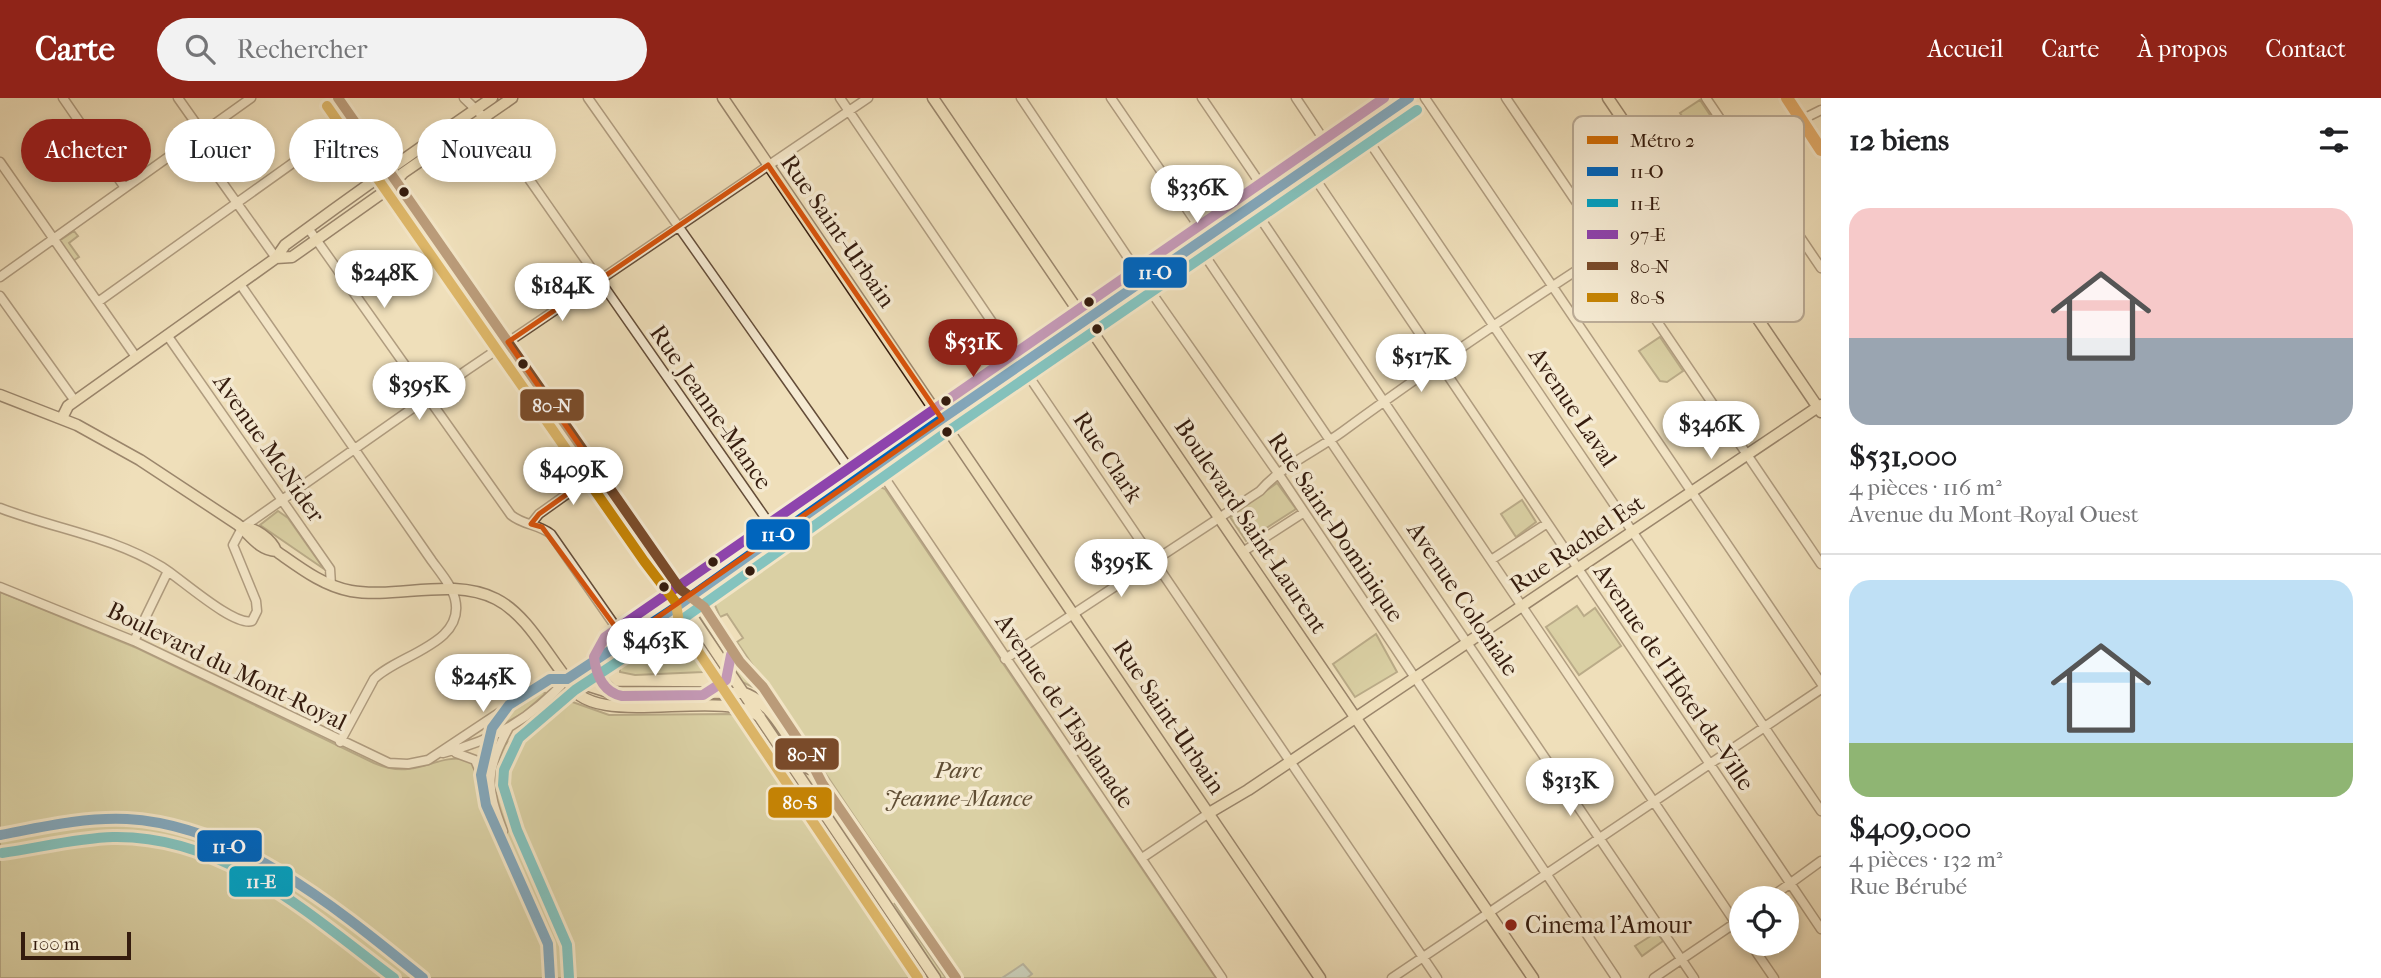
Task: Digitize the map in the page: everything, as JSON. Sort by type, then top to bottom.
[{"type":"main road","points":[[338,98],[352,119]]},
{"type":"main road","points":[[403,160],[492,98]]},
{"type":"main road","points":[[403,176],[512,98]]},
{"type":"main road","name":"Rue Saint-Urbain","points":[[723,98],[1321,978]]},
{"type":"main road","name":"Boulevard Saint-Laurent","points":[[933,98],[1533,978]]},
{"type":"main road","points":[[566,679],[690,598],[942,419],[1409,98]]},
{"type":"main road","points":[[1608,98],[1620,116]]},
{"type":"main road","points":[[62,418],[68,406],[276,258],[285,245],[371,182]]},
{"type":"main road","points":[[276,258],[292,257],[395,182]]},
{"type":"main road","points":[[397,182],[680,589],[704,607],[740,662],[762,687],[805,750],[822,783]]},
{"type":"main road","points":[[1760,322],[1820,409]]},
{"type":"main road","points":[[0,395],[62,418],[140,460],[242,528],[249,527],[258,532],[273,543],[276,551],[331,585],[356,592],[451,591],[491,597],[508,607],[566,679],[570,688],[579,695],[614,706],[740,706],[760,717]]},
{"type":"main road","name":"Rue Rachel Est","points":[[1209,813],[1820,409]]},
{"type":"main road","points":[[690,598],[691,615],[935,978]]},
{"type":"main road","points":[[566,679],[608,692],[744,693],[764,705],[797,754],[822,783],[956,978]]},
{"type":"street","points":[[63,98],[125,188]]},
{"type":"street","points":[[178,98],[193,119]]},
{"type":"street","points":[[221,119],[251,98]]},
{"type":"street","name":"Rue Jeanne-Mance","points":[[464,98],[490,123],[778,536]]},
{"type":"street","points":[[588,98],[857,480]]},
{"type":"street","name":"Rue Clark","points":[[840,98],[1437,978]]},
{"type":"street","points":[[0,508],[94,535],[168,571],[233,618],[242,622],[252,621],[257,606],[233,545],[242,528],[598,280],[868,98]]},
{"type":"street","name":"Rue Saint-Dominique","points":[[1021,98],[1143,281],[1279,475],[1616,978]]},
{"type":"street","points":[[1111,98],[1206,237]]},
{"type":"street","points":[[1202,98],[1268,195]]},
{"type":"street","points":[[1296,98],[1332,152]]},
{"type":"street","points":[[1425,98],[1573,316]]},
{"type":"street","points":[[1506,98],[1573,197]]},
{"type":"street","points":[[1706,98],[1718,116]]},
{"type":"street","points":[[1784,98],[1797,116]]},
{"type":"street","points":[[1804,118],[1821,110]]},
{"type":"street","points":[[1804,126],[1821,152]]},
{"type":"street","name":"Avenue Laval","points":[[1362,131],[1821,811]]},
{"type":"street","points":[[0,277],[165,159]]},
{"type":"street","points":[[0,162],[136,357]]},
{"type":"street","points":[[99,302],[289,166]]},
{"type":"street","name":"Avenue de l'Hôtel-de-Ville","points":[[1308,168],[1821,929]]},
{"type":"street","points":[[222,182],[276,258]]},
{"type":"street","points":[[1252,206],[1729,908]]},
{"type":"street","points":[[308,228],[510,514],[542,527],[551,534],[625,640]]},
{"type":"street","points":[[1804,243],[1821,268]]},
{"type":"street","name":"Avenue Coloniale","points":[[1197,244],[1694,978]]},
{"type":"street","points":[[1005,659],[1220,517],[1384,400],[1573,274]]},
{"type":"street","points":[[240,284],[451,591],[455,607],[449,630],[435,642],[382,671],[374,679],[340,741]]},
{"type":"street","points":[[0,296],[75,401]]},
{"type":"street","points":[[1577,322],[1821,683]]},
{"type":"street","points":[[1657,322],[1821,564]]},
{"type":"street","name":"Avenue McNider","points":[[167,335],[330,569],[331,585]]},
{"type":"street","name":"Avenue de l'Esplanade","points":[[876,465],[1222,978]]},
{"type":"street","points":[[531,524],[539,514],[598,472]]},
{"type":"street","points":[[1244,551],[1303,513]]},
{"type":"street","points":[[1491,560],[1546,524]]},
{"type":"street","points":[[134,641],[168,571]]},
{"type":"street","name":"Boulevard du Mont-Royal","points":[[0,587],[134,641],[382,761],[396,764],[414,764],[489,740],[508,729],[566,679]]},
{"type":"street","name":"Boulevard du Mont-Royal","points":[[439,754],[550,679],[566,679]]},
{"type":"street","points":[[1392,978],[1821,689]]},
{"type":"street","name":"Boulevard du Mont-Royal","points":[[489,740],[494,724],[509,705]]},
{"type":"street","points":[[508,729],[490,767],[489,788],[504,835],[554,949],[552,978]]},
{"type":"street","points":[[481,775],[489,740]]},
{"type":"street","points":[[439,754],[459,753],[471,757],[481,775],[486,805],[548,944],[552,978]]},
{"type":"street","points":[[1142,858],[1209,813]]},
{"type":"street","points":[[0,837],[81,821],[120,819],[150,821],[209,835],[266,862],[423,978]]},
{"type":"street","points":[[0,837],[111,822],[154,825],[206,838],[268,867],[416,978]]},
{"type":"street","points":[[1786,886],[1821,862]]},
{"type":"street","points":[[1654,978],[1729,927]]},
{"type":"street","points":[[1759,956],[1774,978]]},
{"type":"highlighted area","points":[[768,165],[942,419],[625,640],[542,527],[531,524],[539,514],[598,472],[508,342]]},
{"type":"green space","points":[[1700,100],[1711,116],[1682,116],[1680,113]]},
{"type":"green space","points":[[74,231],[78,236],[69,243],[79,257],[73,261],[59,241]]},
{"type":"green space","points":[[1660,337],[1683,371],[1667,382],[1660,381],[1639,351]]},
{"type":"green space","points":[[1277,483],[1296,509],[1246,541],[1230,517]]},
{"type":"green space","name":"Parc Jeanne-Mance","points":[[876,485],[885,489],[1216,978],[963,978],[737,642],[743,638],[727,614],[720,617],[714,603],[717,591],[722,585],[867,487]]},
{"type":"green space","points":[[1522,500],[1536,522],[1516,537],[1501,514]]},
{"type":"green space","points":[[278,511],[288,518],[324,569],[260,525]]},
{"type":"green space","points":[[0,592],[137,648],[389,768],[413,768],[456,758],[469,759],[476,767],[564,699],[609,715],[729,714],[744,717],[760,733],[922,978],[0,978]]},
{"type":"green space","points":[[1577,606],[1584,616],[1595,608],[1621,646],[1579,675],[1546,627]]},
{"type":"green space","points":[[701,615],[738,667],[755,685],[753,687],[742,682],[699,616]]},
{"type":"green space","points":[[674,624],[682,629],[689,625],[709,656],[703,660],[707,666],[703,672],[635,675],[620,672],[620,666],[626,658]]},
{"type":"green space","points":[[1376,634],[1397,672],[1355,697],[1333,664]]},
{"type":"green space","points":[[604,670],[606,677],[616,687],[589,680]]},
{"type":"green space","points":[[542,692],[546,693],[523,713],[496,728],[508,714]]},
{"type":"green space","points":[[894,903],[946,978],[940,978]]},
{"type":"green space","points":[[1657,932],[1663,941],[1642,956],[1635,946]]},
{"type":"water","points":[[1023,964],[1032,974],[1027,978],[1002,978]]},
{"type":"metro line","name":"2","points":[[1787,98],[1799,116]]},
{"type":"metro line","name":"2","points":[[1804,124],[1821,150]]},
{"type":"transit line","name":"80-N","points":[[338,98],[680,589],[704,607],[740,662],[763,687],[805,750],[822,783],[956,978]]},
{"type":"transit line","name":"97-E","points":[[731,655],[726,680],[703,695],[615,694],[601,681],[594,657],[605,637],[1384,98]]},
{"type":"transit line","name":"11-O","points":[[567,679],[676,607],[933,425],[1409,98]]},
{"type":"transit line","name":"80-S","points":[[327,106],[676,603],[679,623],[918,978]]},
{"type":"transit line","name":"11-E","points":[[569,978],[567,945],[517,830],[503,785],[504,770],[519,738],[575,690],[684,618],[941,436],[1417,110]]},
{"type":"transit line","name":"11-O","points":[[550,978],[548,944],[486,805],[481,775],[492,728],[509,705],[550,679],[567,679]]},
{"type":"transit line","name":"11-O","points":[[0,835],[63,823],[127,819],[168,825],[208,837],[247,854],[322,899],[423,978]]},
{"type":"transit line","name":"11-E","points":[[2,853],[113,837],[154,840],[192,849],[229,864],[264,883],[298,905],[394,978]]},
{"type":"place","name":"Cinema l'Amour","points":[[1511,925]]}]
